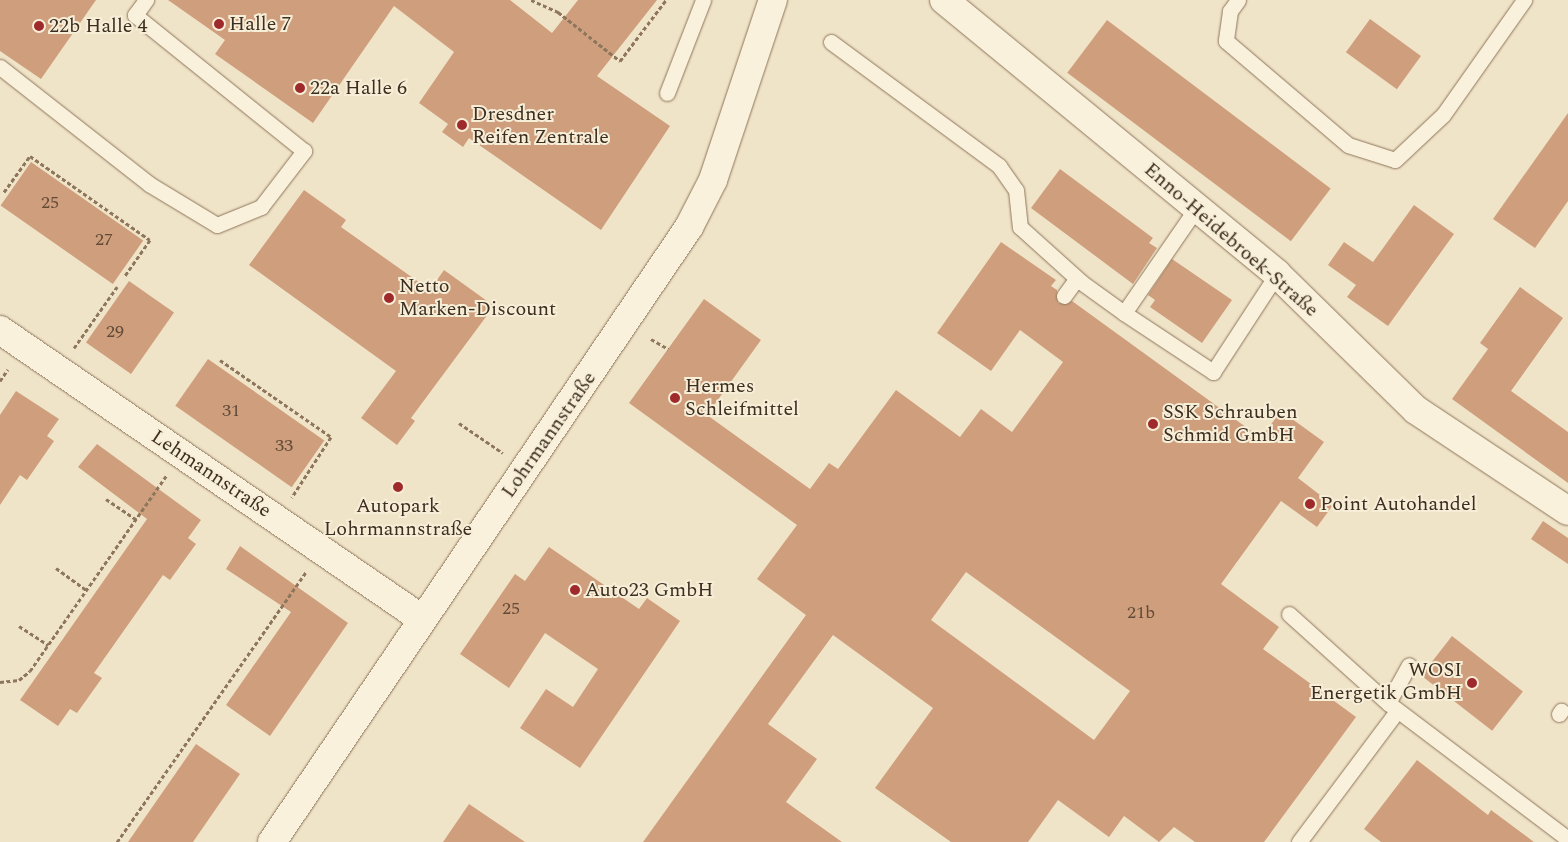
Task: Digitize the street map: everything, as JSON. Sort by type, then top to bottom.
[{"type":"street","name":"Lohrmannstraße","points":[[272,842],[690,228],[713,180],[773,0]]},
{"type":"street","name":"Enno-Heidebroek-Straße","points":[[944,0],[1277,274],[1416,410],[1568,511]]},
{"type":"street","name":"Lehmannstraße","points":[[0,330],[422,619]]},
{"type":"lane","points":[[0,67],[148,184],[217,225],[261,207],[304,151],[135,15],[146,0]]},
{"type":"lane","points":[[667,93],[703,0]]},
{"type":"lane","points":[[1238,0],[1230,11],[1226,41],[1348,145],[1395,160],[1444,115],[1524,0]]},
{"type":"lane","points":[[831,42],[999,166],[1016,190],[1020,226],[1081,282],[1213,372],[1277,274]]},
{"type":"lane","points":[[1124,313],[1197,207]]},
{"type":"lane","points":[[1064,296],[1074,282],[1081,282]]},
{"type":"lane","points":[[1290,614],[1393,707],[1508,788],[1568,839]]},
{"type":"lane","points":[[1299,842],[1393,707],[1409,665]]},
{"type":"path","points":[[531,0],[558,12],[620,61],[666,0]]},
{"type":"path","points":[[4,192],[30,156],[142,234],[150,240],[124,277]]},
{"type":"path","points":[[58,370],[117,287]]},
{"type":"path","points":[[651,338],[668,349]]},
{"type":"path","points":[[220,360],[331,437],[277,520]]},
{"type":"path","points":[[460,423],[503,453]]},
{"type":"path","points":[[0,682],[25,676],[137,520],[181,453]]},
{"type":"path","points":[[106,499],[137,520]]},
{"type":"path","points":[[117,842],[321,550]]},
{"type":"path","points":[[56,568],[86,590]]},
{"type":"path","points":[[19,626],[48,645]]},
{"type":"building","name":"22b Halle 4","points":[[0,0],[96,0],[41,79],[0,51]]},
{"type":"building","points":[[168,0],[510,0],[552,33],[578,0],[657,0],[597,76],[670,126],[601,230],[469,138],[463,147],[442,132],[448,124],[419,103],[454,52],[394,6],[313,123],[215,54],[225,40]]},
{"type":"building","points":[[1370,19],[1421,56],[1397,89],[1346,52]]},
{"type":"building","points":[[1107,20],[1331,189],[1291,241],[1067,73]]},
{"type":"building","points":[[1568,113],[1568,201],[1535,248],[1493,219]]},
{"type":"building","points":[[31,162],[143,241],[113,284],[1,205]]},
{"type":"building","points":[[1060,169],[1153,238],[1149,243],[1157,248],[1133,284],[1031,208]]},
{"type":"building","name":"Netto Marken-Discount","points":[[304,190],[346,220],[341,227],[430,290],[444,270],[494,306],[411,418],[415,421],[397,445],[361,418],[396,371],[249,265]]},
{"type":"building","points":[[1414,205],[1454,234],[1388,326],[1347,297],[1356,285],[1328,265],[1344,242],[1373,262]]},
{"type":"building","points":[[1001,242],[1056,280],[1051,286],[1057,290],[1058,303],[1072,301],[1261,438],[1281,411],[1324,442],[1298,478],[1333,505],[1317,527],[1281,501],[1221,584],[1279,627],[1263,649],[1356,717],[1264,842],[1195,842],[1174,827],[1159,842],[1124,816],[1109,837],[1058,800],[1028,842],[951,842],[875,788],[933,708],[833,635],[768,724],[817,759],[786,802],[842,842],[643,842],[806,615],[757,579],[797,525],[629,403],[704,299],[761,340],[707,415],[810,489],[829,463],[838,469],[896,390],[960,437],[981,409],[1012,432],[1063,362],[1020,330],[991,371],[937,333]],"holes":[[[966,572],[1130,691],[1094,740],[931,620]]]},
{"type":"building","points":[[1172,259],[1232,300],[1202,343],[1150,307],[1155,300],[1148,295]]},
{"type":"building","points":[[129,281],[174,313],[131,374],[86,342]]},
{"type":"building","points":[[1520,287],[1563,318],[1511,391],[1568,432],[1568,483],[1452,399],[1488,349],[1480,343]]},
{"type":"building","points":[[208,359],[324,440],[292,487],[175,406]]},
{"type":"building","points":[[16,391],[59,419],[47,436],[54,441],[27,480],[20,475],[0,505],[0,415]]},
{"type":"building","points":[[97,444],[201,520],[188,538],[196,544],[170,580],[163,575],[94,673],[102,678],[77,713],[70,709],[58,726],[20,700],[147,519],[78,467]]},
{"type":"building","points":[[1543,521],[1568,538],[1568,564],[1531,539]]},
{"type":"building","points":[[240,546],[348,623],[270,736],[226,705],[291,612],[226,569]]},
{"type":"building","points":[[549,547],[639,609],[647,598],[680,621],[580,768],[520,728],[546,689],[573,707],[598,669],[545,633],[509,688],[460,654],[515,574],[525,581]]},
{"type":"building","name":"WOSI Energetik GmbH","points":[[1452,636],[1523,691],[1492,731],[1421,675]]},
{"type":"building","points":[[196,744],[240,774],[193,842],[128,842]]},
{"type":"building","points":[[1417,760],[1488,815],[1491,810],[1534,842],[1381,842],[1364,829]]},
{"type":"building","points":[[469,804],[525,842],[443,842]]},
{"type":"place","name":"Halle 7","points":[[219,24]]},
{"type":"place","name":"22b Halle 4","points":[[39,26]]},
{"type":"place","name":"22a Halle 6","points":[[300,88]]},
{"type":"place","name":"Dresdner Reifen Zentrale","points":[[462,125]]},
{"type":"place","name":"Netto Marken-Discount","points":[[389,298]]},
{"type":"place","name":"Hermes Schleifmittel","points":[[675,398]]},
{"type":"place","name":"SSK Schrauben Schmid GmbH","points":[[1153,424]]},
{"type":"place","name":"Autopark Lohrmannstraße","points":[[398,487]]},
{"type":"place","name":"Point Autohandel","points":[[1310,504]]},
{"type":"place","name":"Auto23 GmbH","points":[[575,590]]},
{"type":"place","name":"WOSI Energetik GmbH","points":[[1472,683]]}]
